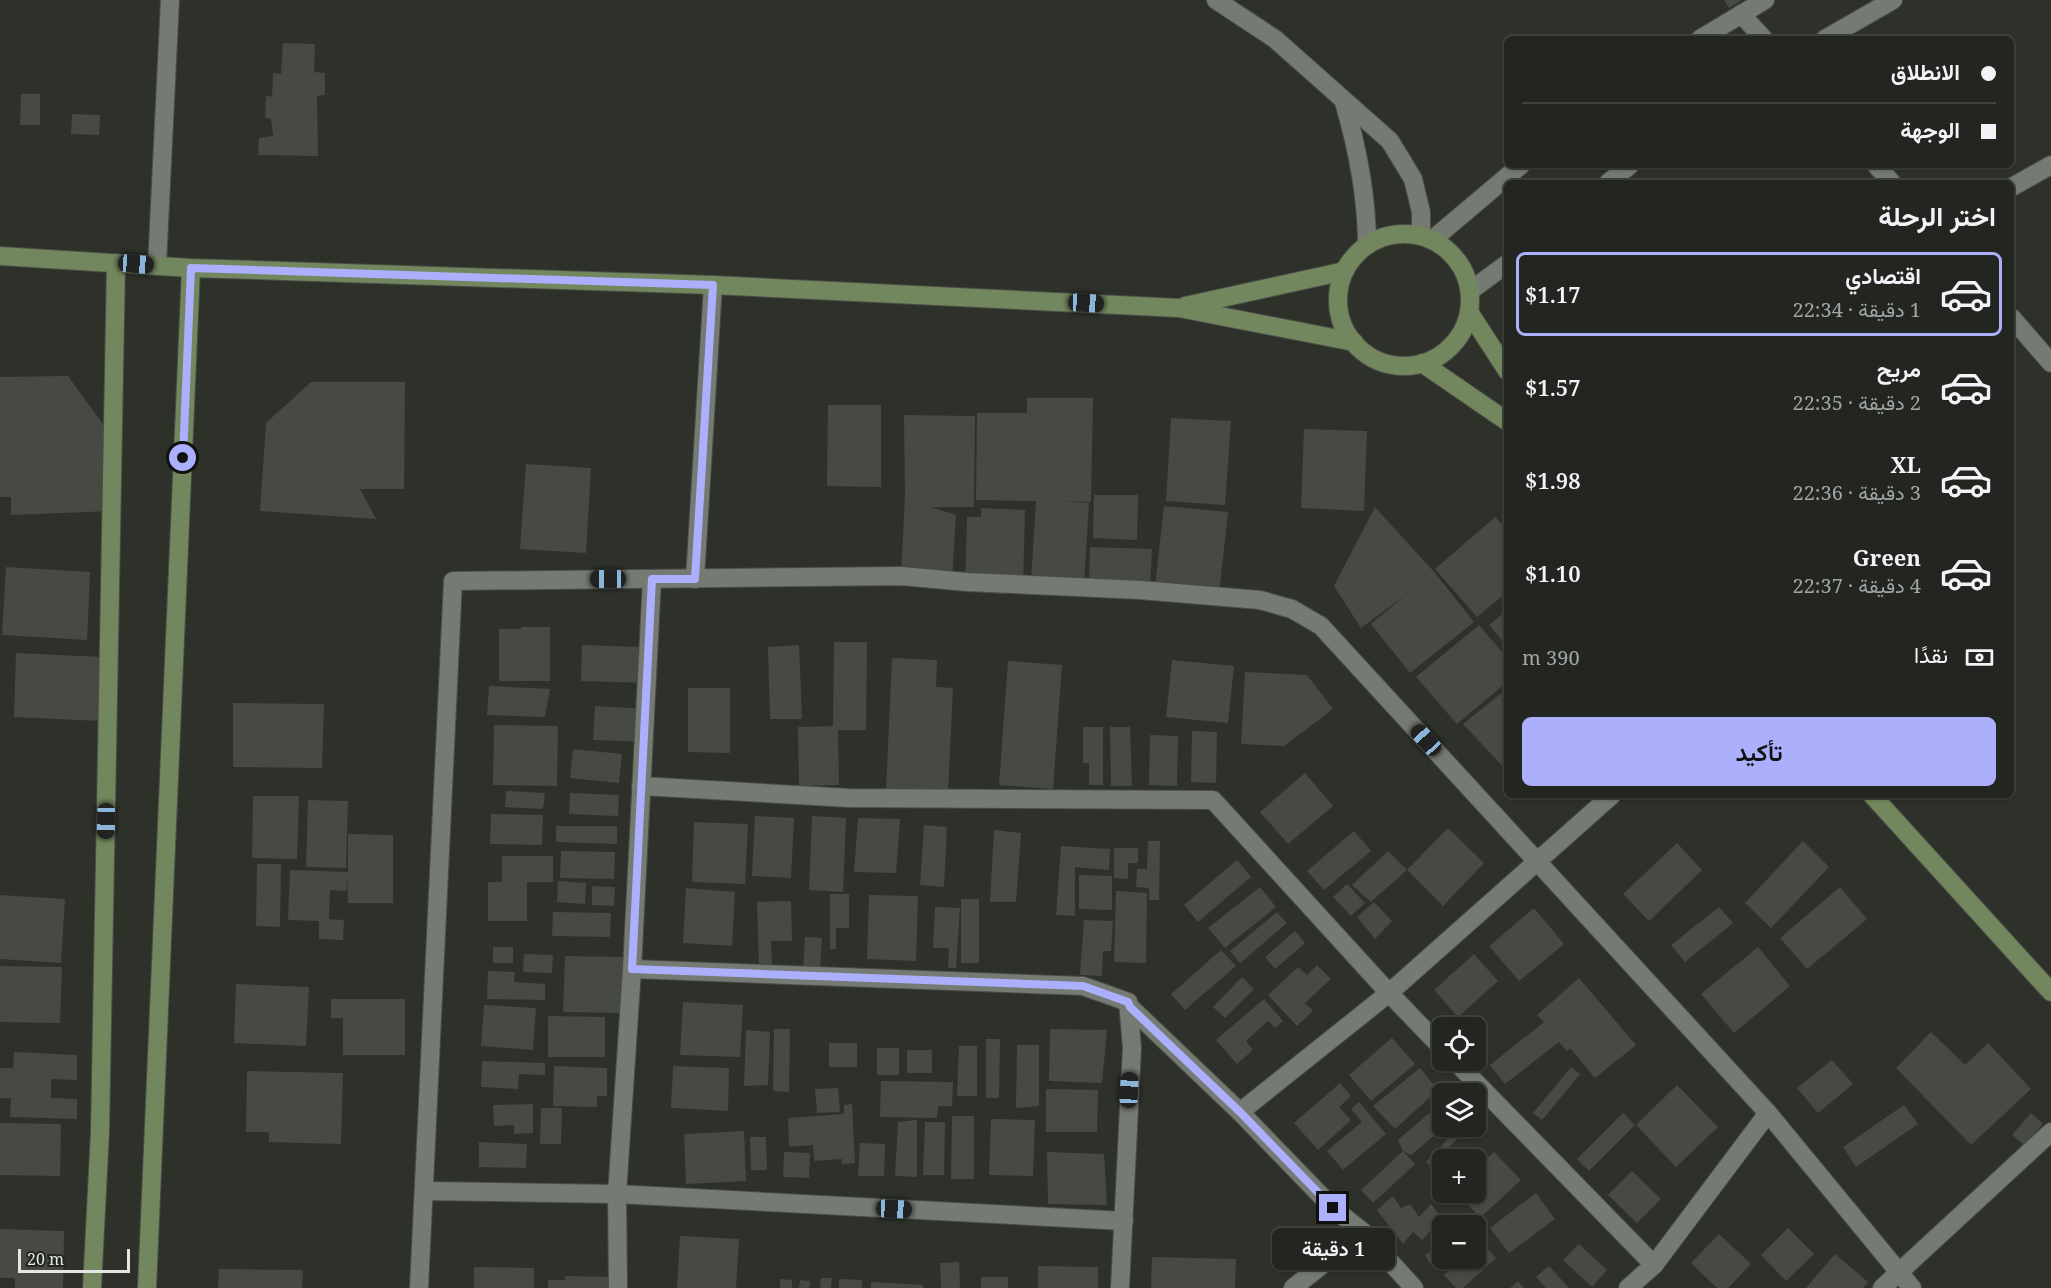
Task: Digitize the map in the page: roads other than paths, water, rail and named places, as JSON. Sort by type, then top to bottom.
[{"type":"main road","points":[[1393,236],[1427,238],[1454,257],[1465,273],[1470,291],[1469,312],[1464,329],[1453,344],[1439,356],[1422,363],[1404,365],[1385,363],[1368,355],[1354,342],[1344,326],[1339,308],[1339,290],[1345,271],[1367,245],[1393,236]]},
{"type":"main road","points":[[0,256],[191,268],[713,285],[1179,308],[1354,342]]},
{"type":"main road","points":[[92,1288],[100,1132],[116,263]]},
{"type":"main road","points":[[147,1288],[191,268]]},
{"type":"main road","points":[[1179,308],[1345,271]]},
{"type":"main road","points":[[1469,312],[1504,366]]},
{"type":"main road","points":[[1422,363],[1504,419]]},
{"type":"main road","points":[[1875,798],[2051,992]]},
{"type":"street","points":[[157,266],[170,0]]},
{"type":"street","points":[[1216,0],[1275,39],[1390,141],[1413,179],[1427,238],[1517,168]]},
{"type":"street","points":[[1705,36],[1765,0]]},
{"type":"street","points":[[1830,36],[1893,0]]},
{"type":"street","points":[[1742,14],[1761,36]]},
{"type":"street","points":[[1344,102],[1356,143],[1367,202],[1367,245]]},
{"type":"street","points":[[2014,186],[2051,165]]},
{"type":"street","points":[[1612,180],[1626,168]]},
{"type":"street","points":[[1879,168],[1889,180]]},
{"type":"street","points":[[1470,291],[1504,266]]},
{"type":"street","points":[[695,579],[713,285]]},
{"type":"street","points":[[2014,320],[2051,363]]},
{"type":"street","points":[[419,1288],[453,581],[901,576],[1260,600],[1292,609],[1321,626],[1768,1113],[1912,1288]]},
{"type":"street","points":[[618,1288],[617,1194],[632,969],[652,579]]},
{"type":"street","points":[[641,786],[849,798],[1213,800],[1432,1038]]},
{"type":"street","points":[[1240,1112],[1389,993],[1609,798]]},
{"type":"street","points":[[632,969],[1083,986],[1128,1002],[1130,1007],[1240,1112],[1333,1208],[1363,1232],[1414,1288]]},
{"type":"street","points":[[1120,1288],[1132,1048],[1128,1002]]},
{"type":"street","points":[[1465,1071],[1653,1265]]},
{"type":"street","points":[[1628,1288],[1653,1265],[1768,1113]]},
{"type":"street","points":[[1882,1288],[2051,1132]]},
{"type":"street","points":[[425,1191],[617,1194],[1124,1221]]},
{"type":"street","points":[[1293,1288],[1363,1232]]}]
